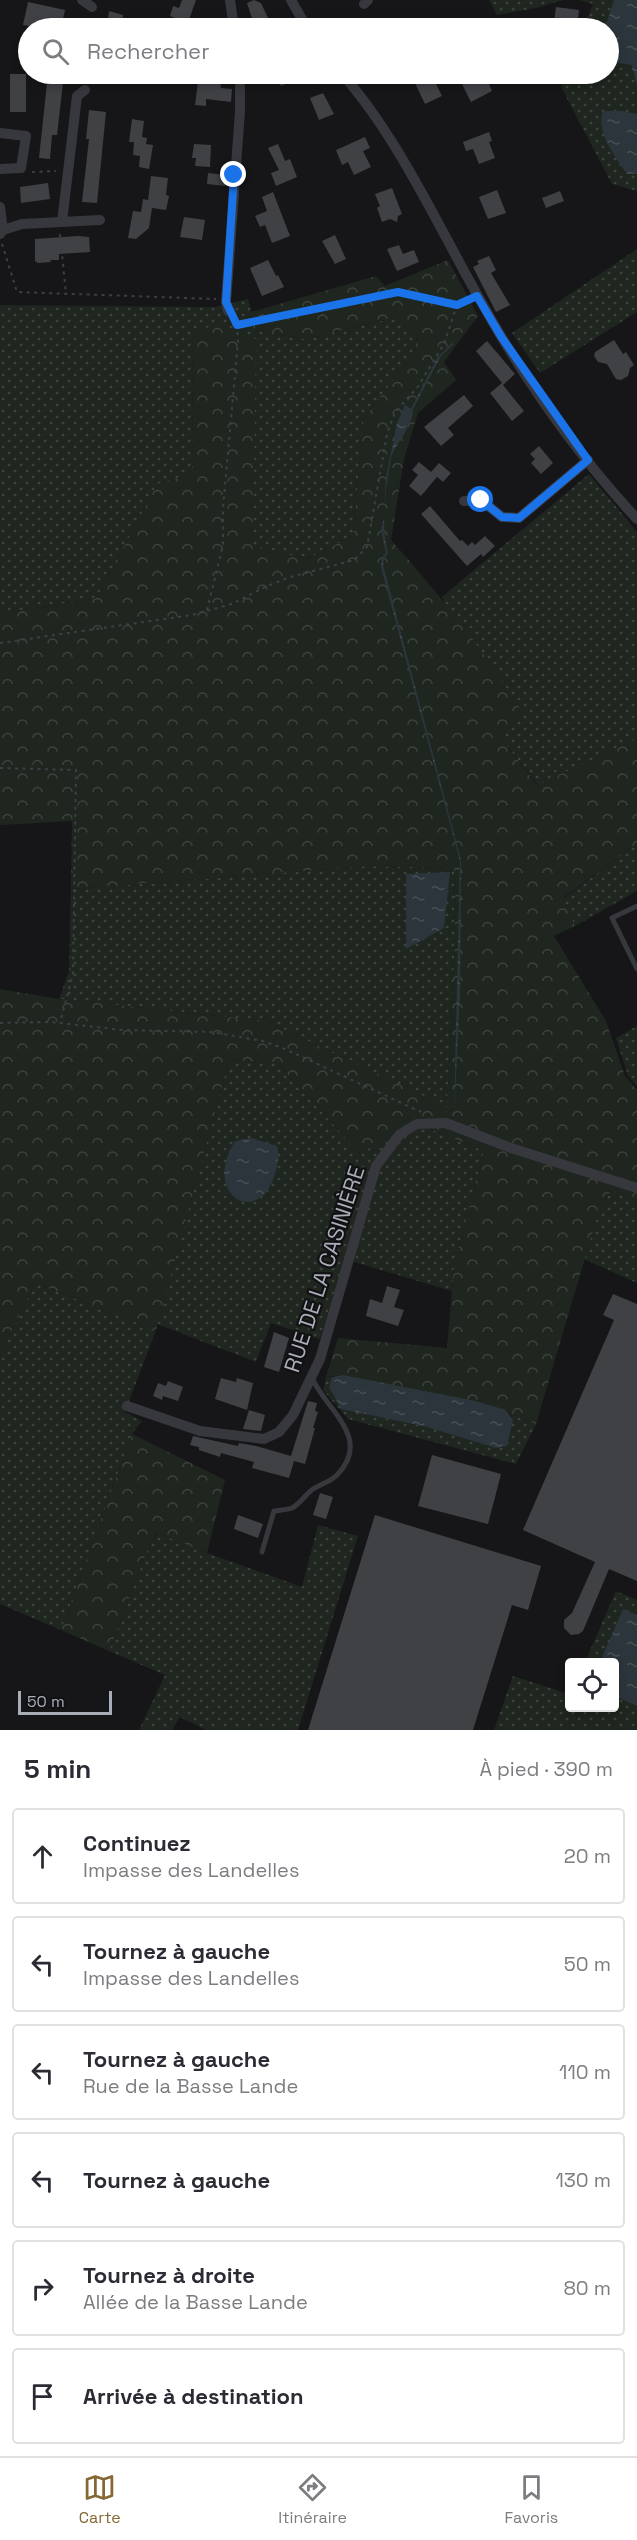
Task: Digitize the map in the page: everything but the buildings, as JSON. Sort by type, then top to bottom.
[{"type":"street","points":[[82,0],[92,7]]},
{"type":"street","points":[[230,0],[233,18]]},
{"type":"street","points":[[291,0],[301,18]]},
{"type":"street","points":[[228,311],[226,299],[240,84]]},
{"type":"street","points":[[351,84],[373,110],[456,253],[477,296],[502,338],[588,460],[637,519]]},
{"type":"street","points":[[62,222],[77,96],[85,90]]},
{"type":"street","points":[[0,133],[26,136],[21,168],[0,169]]},
{"type":"street","points":[[0,207],[1,234],[22,224],[100,220]]},
{"type":"street","points":[[464,501],[481,500],[502,517],[519,518],[588,460]]},
{"type":"street","name":"RUE DE LA CASINIÈRE","points":[[127,1406],[200,1431],[264,1440],[279,1432],[293,1415],[320,1359],[376,1166],[400,1134],[417,1124],[446,1124],[511,1148],[637,1188]]},
{"type":"lane","points":[[637,906],[612,918],[637,969]]},
{"type":"lane","points":[[262,1552],[274,1511],[292,1508],[314,1489],[328,1482],[342,1469],[349,1451],[350,1437],[342,1419],[318,1391],[312,1377]]},
{"type":"path","points":[[21,168],[26,172],[68,171]]},
{"type":"path","points":[[62,222],[60,227],[66,294]]},
{"type":"path","points":[[1,234],[17,292],[226,299]]},
{"type":"path","points":[[237,325],[398,292],[457,305],[477,296]]},
{"type":"path","points":[[0,644],[192,615],[232,604],[287,578],[354,560],[367,547],[387,434],[395,412],[417,388],[444,344],[457,305]]},
{"type":"path","points":[[207,610],[224,545],[223,508],[232,426],[237,325],[228,311]]},
{"type":"path","points":[[0,768],[76,770],[73,974],[60,1023]]},
{"type":"path","points":[[0,1023],[60,1023],[122,1030],[211,1032],[263,1041],[425,1114]]},
{"type":"green space","points":[[489,0],[563,0],[536,8],[497,15]]},
{"type":"green space","points":[[579,0],[637,0],[637,191],[612,184],[561,87],[562,84],[619,84],[619,18],[587,18],[593,4]]},
{"type":"green space","points":[[637,249],[637,312],[540,373],[512,333]]},
{"type":"green space","points":[[448,260],[478,316],[444,362],[456,380],[418,413],[404,459],[391,540],[461,624],[523,714],[500,737],[537,785],[637,739],[637,843],[563,898],[575,926],[554,936],[606,1021],[625,1076],[637,1090],[637,1200],[611,1190],[598,1214],[536,1424],[506,1410],[343,1375],[326,1377],[338,1338],[447,1348],[454,1266],[484,1151],[411,1121],[360,1154],[277,1063],[229,1060],[156,1330],[35,1283],[0,1355],[0,989],[59,999],[266,1021],[447,1107],[455,938],[454,868],[367,866],[71,889],[72,821],[0,825],[0,614],[97,598],[157,484],[192,473],[193,330],[222,325],[256,339],[253,547],[307,559],[353,536],[364,418],[415,352],[417,336],[393,318],[305,339],[256,330],[251,312],[376,276],[385,286]]},
{"type":"green space","points":[[248,299],[256,330],[305,339],[394,318],[417,336],[415,352],[364,418],[353,536],[307,559],[253,547],[253,493],[193,330],[192,473],[157,485],[97,598],[0,614],[0,305],[214,307]]},
{"type":"green space","points":[[589,474],[637,532],[637,739],[538,785],[500,737],[442,597]]},
{"type":"green space","points":[[637,843],[637,891],[575,926],[563,899]]},
{"type":"green space","points":[[367,866],[454,868],[455,938],[447,1108],[266,1021],[59,999],[69,971],[71,889]]},
{"type":"green space","points":[[637,1026],[637,1086],[628,1076],[616,1038]]},
{"type":"green space","points":[[229,1060],[277,1063],[360,1154],[411,1121],[484,1151],[454,1266],[452,1291],[344,1259],[320,1339],[271,1323],[256,1362],[157,1324]]},
{"type":"green space","points":[[611,1190],[637,1200],[637,1283],[584,1259],[598,1214]]},
{"type":"green space","points":[[35,1283],[156,1330],[125,1412],[142,1421],[132,1434],[61,1630],[0,1604],[0,1355]]},
{"type":"green space","points":[[326,1377],[332,1377],[329,1387],[342,1409],[427,1427],[512,1417],[506,1410],[536,1424],[516,1464],[348,1419],[323,1390]]},
{"type":"green space","points":[[132,1434],[225,1480],[207,1553],[157,1533],[149,1546],[109,1651],[61,1630]]},
{"type":"green space","points":[[318,1525],[358,1536],[298,1730],[206,1730],[180,1717],[172,1730],[139,1730],[165,1675],[109,1651],[149,1546],[158,1533],[302,1587]]},
{"type":"green space","points":[[616,1591],[637,1600],[637,1730],[494,1730],[513,1676],[565,1693],[565,1712],[619,1712],[619,1658],[587,1658]]},
{"type":"water","points":[[614,0],[637,0],[637,86],[632,65],[619,63],[619,18],[608,18]]},
{"type":"water","points":[[603,111],[637,114],[637,174],[627,174],[612,152],[602,127]]},
{"type":"water","points":[[452,343],[454,344],[441,356],[393,452],[384,518],[386,477],[397,423],[405,405],[411,409],[437,358]]},
{"type":"water","points":[[384,518],[388,553],[383,565],[461,860],[460,994],[454,1115],[460,861],[381,567],[382,557],[386,553],[381,530]]},
{"type":"water","points":[[450,872],[444,928],[406,949],[406,874]]},
{"type":"water","points":[[252,1138],[277,1146],[278,1160],[275,1174],[267,1190],[257,1199],[246,1202],[236,1198],[228,1190],[225,1177],[226,1160],[235,1141]]},
{"type":"water","points":[[343,1375],[475,1401],[506,1410],[513,1420],[507,1446],[496,1448],[427,1427],[341,1409],[329,1387],[332,1377]]},
{"type":"water","points":[[623,1609],[637,1615],[637,1706],[619,1698],[619,1658],[602,1658]]},
{"type":"route","points":[[234,175],[226,302],[228,311],[237,325],[398,292],[457,305],[477,296],[502,338],[558,421],[588,460],[519,518],[502,517],[481,500]]}]
